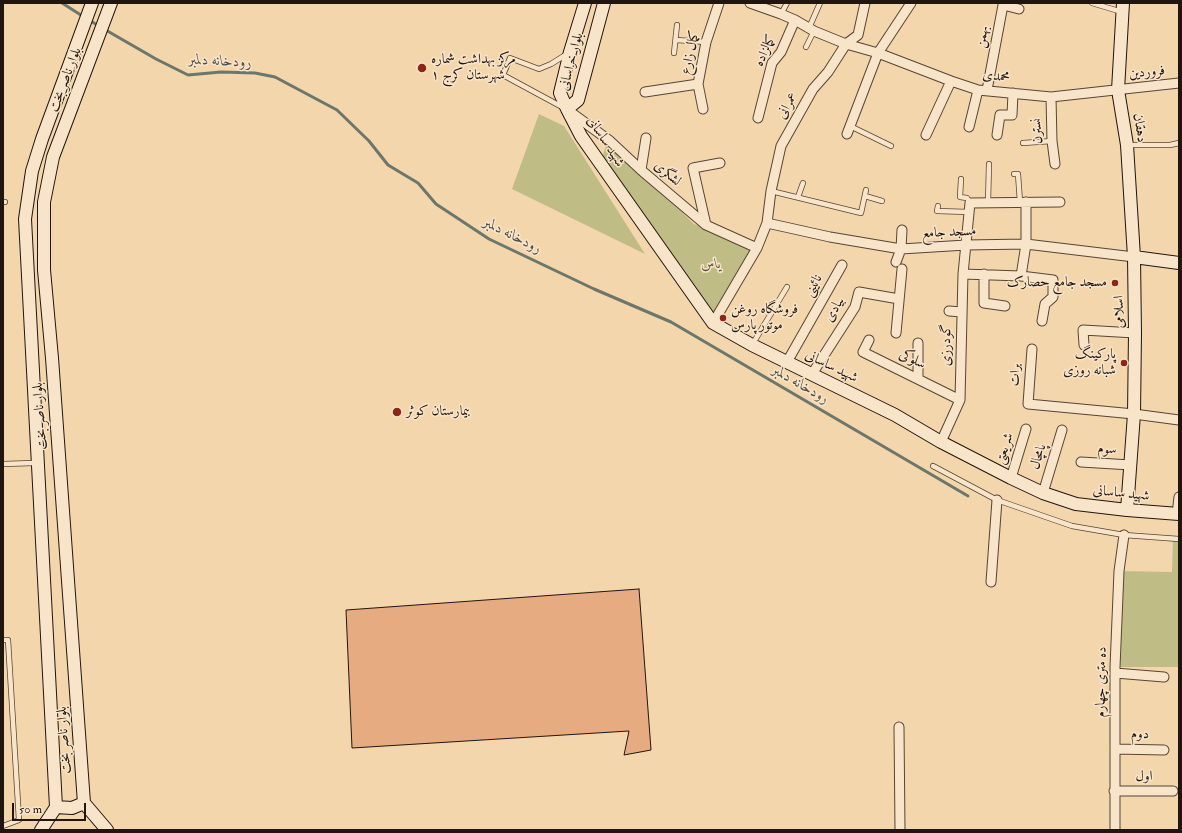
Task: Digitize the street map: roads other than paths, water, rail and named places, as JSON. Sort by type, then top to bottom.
[{"type":"main road","name":"بلوار ناصر بخت","points":[[56,807],[25,219],[32,171],[42,139],[92,3]]},
{"type":"main road","name":"بلوار ناصر بخت","points":[[84,803],[52,358],[44,270],[44,202],[53,157],[111,3]]},
{"type":"main road","name":"بلوار خراسانی","points":[[585,3],[570,52],[560,93],[567,109],[578,100],[604,3]]},
{"type":"main road","name":"دهقان","points":[[1122,8],[1118,90],[1127,145],[1134,257]]},
{"type":"main road","name":"شهید ساسانی","points":[[567,109],[581,136],[714,323],[752,345],[895,415],[941,442],[1043,493],[1076,504],[1178,514]]},
{"type":"main road","points":[[1134,257],[1179,262]]},
{"type":"main road","name":"اسلامی","points":[[1127,510],[1134,414],[1134,257]]},
{"type":"main road","points":[[41,830],[56,807],[72,808],[84,803],[107,830]]},
{"type":"street","name":"کمال زارع","points":[[703,109],[698,84],[706,42],[719,3]]},
{"type":"street","name":"محمدی","points":[[750,3],[760,5],[796,20],[812,30],[846,44],[878,53],[951,81],[983,90],[1051,97],[1118,90]]},
{"type":"street","points":[[846,44],[858,34],[865,3]]},
{"type":"street","points":[[849,130],[878,53],[911,3]]},
{"type":"street","name":"بهمن","points":[[983,90],[1003,5],[1019,9]]},
{"type":"street","name":"کمالزاده","points":[[758,118],[772,62],[781,52],[796,20]]},
{"type":"street","name":"عمرانی","points":[[714,323],[757,248],[767,224],[771,191],[781,146],[813,89],[828,72],[846,44]]},
{"type":"street","points":[[926,134],[951,81]]},
{"type":"street","name":"فروردین","points":[[1118,90],[1179,83]]},
{"type":"street","points":[[645,92],[698,84]]},
{"type":"street","points":[[969,127],[983,90]]},
{"type":"street","points":[[997,135],[1000,115],[1012,115],[1013,93]]},
{"type":"street","name":"نسترن","points":[[1051,97],[1052,141],[1055,164]]},
{"type":"street","name":"لشگری","points":[[567,109],[610,142],[706,225],[757,248]]},
{"type":"street","points":[[641,170],[646,138]]},
{"type":"street","points":[[706,225],[693,168],[720,163]]},
{"type":"street","points":[[1021,276],[1026,244],[1023,202]]},
{"type":"street","points":[[969,207],[988,203],[1060,202]]},
{"type":"street","name":"گودرزی","points":[[941,442],[960,400],[963,274],[969,207]]},
{"type":"street","name":"مسجد جامع","points":[[767,224],[830,237],[901,249],[966,245],[1026,244],[1134,257]]},
{"type":"street","points":[[896,333],[902,230]]},
{"type":"street","name":"نائینی","points":[[787,362],[842,265]]},
{"type":"street","points":[[963,274],[1021,276],[1053,280],[1053,297],[1045,304],[1042,321]]},
{"type":"street","points":[[984,274],[984,303],[1005,306]]},
{"type":"street","name":"بیادی","points":[[812,374],[855,307],[859,292],[899,299]]},
{"type":"street","points":[[950,311],[962,312]]},
{"type":"street","points":[[1084,345],[1083,330],[1135,333]]},
{"type":"street","name":"سلوکی","points":[[869,340],[863,352],[960,400]]},
{"type":"street","points":[[918,342],[918,379]]},
{"type":"street","name":"برات","points":[[1032,349],[1028,404],[1134,414]]},
{"type":"street","points":[[1134,414],[1179,420]]},
{"type":"street","name":"شریعتی","points":[[1011,478],[1026,429]]},
{"type":"street","name":"پامچال","points":[[1043,493],[1062,430]]},
{"type":"street","name":"سوم","points":[[1084,459],[1103,459],[1131,465]]},
{"type":"street","points":[[1178,514],[1179,497]]},
{"type":"street","points":[[991,582],[997,500]]},
{"type":"street","name":"ده متری چهارم","points":[[1115,830],[1115,673],[1119,571],[1124,535]]},
{"type":"street","points":[[1115,673],[1164,676]]},
{"type":"street","points":[[899,727],[900,830]]},
{"type":"street","name":"دوم","points":[[1115,749],[1164,750]]},
{"type":"street","name":"اول","points":[[1114,791],[1173,791]]},
{"type":"lane","points":[[781,14],[787,3]]},
{"type":"lane","points":[[806,47],[820,3]]},
{"type":"lane","points":[[1092,3],[1122,8]]},
{"type":"lane","points":[[674,53],[677,25]]},
{"type":"lane","points":[[676,40],[706,42]]},
{"type":"lane","points":[[567,109],[502,75],[510,58],[539,69],[551,64],[570,52]]},
{"type":"lane","points":[[849,130],[892,146]]},
{"type":"lane","points":[[1023,143],[1052,141]]},
{"type":"lane","points":[[1127,145],[1170,145],[1179,143]]},
{"type":"lane","points":[[988,203],[989,164]]},
{"type":"lane","points":[[1014,174],[1018,174],[1023,202]]},
{"type":"lane","points":[[938,206],[937,211],[969,207],[967,198],[960,197],[961,179]]},
{"type":"lane","points":[[798,197],[803,183]]},
{"type":"lane","points":[[771,191],[861,212],[866,190]]},
{"type":"lane","points":[[865,196],[882,201]]},
{"type":"lane","points":[[752,345],[787,287]]},
{"type":"lane","points":[[3,464],[34,463]]},
{"type":"lane","points":[[933,466],[997,500],[1072,526],[1124,535],[1179,539]]},
{"type":"lane","points":[[3,640],[8,640],[19,820],[3,826]]},
{"type":"waterway","name":"رودخانه دلمبر","points":[[62,3],[84,17]]},
{"type":"waterway","name":"رودخانه دلمبر","points":[[89,20],[99,26]]},
{"type":"waterway","name":"رودخانه دلمبر","points":[[104,29],[156,59],[188,75],[221,72],[255,73],[275,77],[337,110],[369,141],[388,165],[418,183],[436,204],[489,239],[594,289],[671,322],[968,496]]},
{"type":"place","name":"مرکز بهداشت شماره ۱ شهرستان کرج","points":[[422,68]]},
{"type":"place","name":"مسجد جامع حصارک","points":[[1115,283]]},
{"type":"place","name":"فروشگاه روغن موتور پارس","points":[[723,318]]},
{"type":"place","name":"پارکینگ شبانه روزی","points":[[1124,363]]},
{"type":"place","name":"بیمارستان کوثر","points":[[397,412]]},
{"type":"park label","name":"یاس","points":[[711,265]]}]
